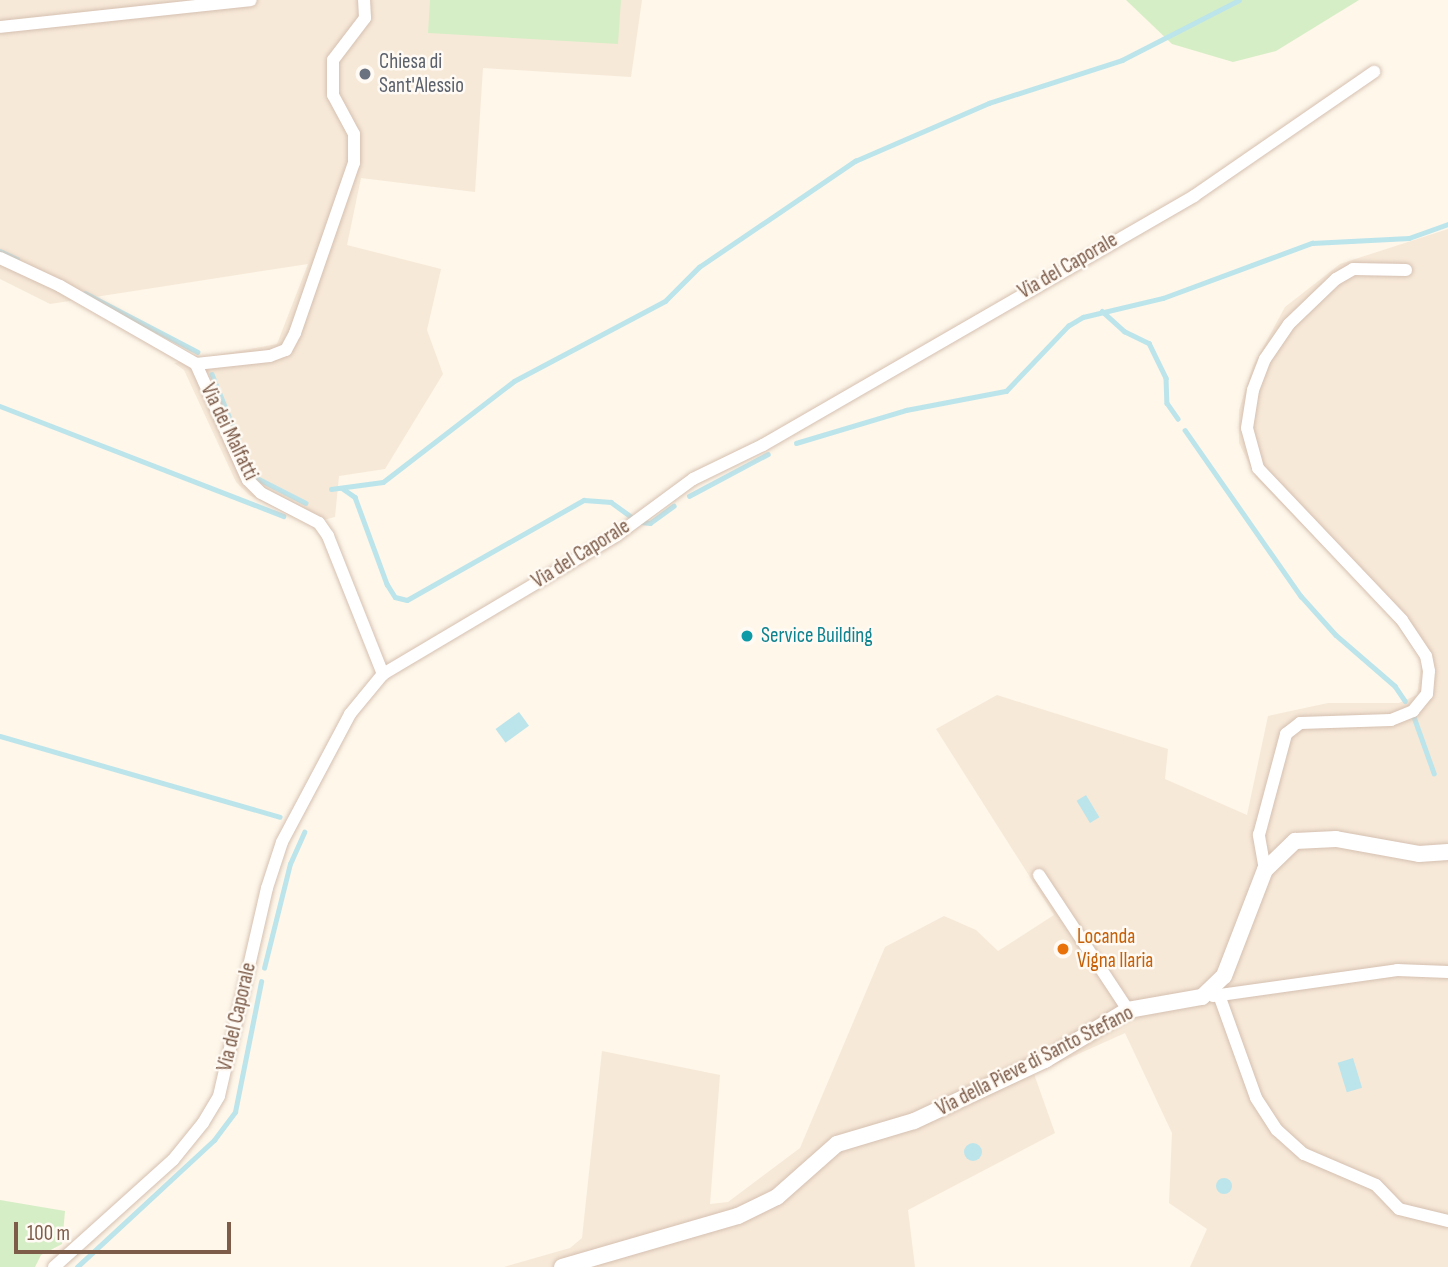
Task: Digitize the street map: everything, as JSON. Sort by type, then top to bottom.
[{"type":"street","points":[[0,27],[251,0]]},
{"type":"street","points":[[196,364],[270,356],[286,350],[295,333],[354,163],[354,134],[333,95],[333,60],[365,18],[364,0]]},
{"type":"street","name":"Via del Caporale","points":[[54,1267],[173,1160],[204,1124],[219,1096],[282,842],[350,714],[383,674],[617,535],[693,479],[763,445],[1194,196],[1374,72]]},
{"type":"street","name":"Via dei Malfatti","points":[[0,258],[60,286],[196,364],[248,481],[261,493],[318,523],[328,536],[383,674]]},
{"type":"street","points":[[1265,870],[1259,835],[1286,734],[1300,723],[1332,718],[1391,720],[1413,711],[1427,694],[1429,671],[1426,656],[1402,620],[1258,468],[1247,428],[1252,390],[1265,359],[1289,324],[1336,279],[1353,269],[1406,270]]},
{"type":"street","points":[[1211,996],[1224,976],[1265,870],[1294,841],[1336,839],[1419,854],[1448,852]]},
{"type":"street","points":[[1039,875],[1128,1010]]},
{"type":"street","points":[[1211,996],[1397,970],[1448,972]]},
{"type":"street","points":[[1211,996],[1256,1098],[1278,1129],[1304,1154],[1376,1185],[1399,1209],[1448,1221]]},
{"type":"street","name":"Via della Pieve di Santo Stefano","points":[[564,1267],[738,1216],[777,1196],[837,1144],[914,1121],[1045,1060],[1128,1010],[1211,996]]},
{"type":"shaded area","points":[[0,0],[642,0],[631,77],[483,68],[475,192],[361,178],[347,245],[441,269],[427,330],[443,374],[385,469],[339,476],[335,517],[308,524],[249,495],[236,482],[184,370],[174,363],[277,344],[308,264],[50,304],[0,279]]},
{"type":"shaded area","points":[[1448,229],[1448,1267],[1190,1267],[1207,1229],[1169,1203],[1172,1133],[1125,1033],[1034,1074],[1055,1133],[908,1210],[915,1267],[504,1267],[570,1248],[582,1238],[602,1051],[720,1075],[710,1204],[728,1202],[800,1148],[885,947],[944,916],[976,930],[998,951],[1054,915],[936,729],[997,695],[1168,749],[1165,779],[1247,815],[1268,716],[1328,703],[1399,703],[1417,695],[1422,661],[1389,614],[1256,478],[1239,443],[1239,410],[1253,366],[1285,307],[1340,264]]},
{"type":"green space","points":[[430,0],[621,0],[618,44],[428,33]]},
{"type":"green space","points":[[1126,0],[1359,0],[1276,51],[1233,62],[1172,44]]},
{"type":"green space","points":[[0,1200],[65,1211],[62,1244],[41,1255],[35,1267],[0,1267]]},
{"type":"water","points":[[519,712],[529,726],[506,743],[496,729]]},
{"type":"water","points":[[1086,795],[1099,817],[1090,823],[1077,801]]},
{"type":"water","points":[[1353,1058],[1362,1088],[1347,1092],[1338,1063]]},
{"type":"water","points":[[973,1143],[979,1146],[982,1152],[979,1158],[973,1161],[967,1158],[964,1152],[967,1146]]},
{"type":"water","points":[[1221,1178],[1227,1178],[1232,1186],[1230,1192],[1221,1194],[1216,1189],[1216,1183]]},
{"type":"waterway","points":[[331,489],[383,482],[514,381],[665,301],[699,267],[855,161],[989,103],[1122,60],[1239,0]]},
{"type":"waterway","points":[[796,443],[906,410],[1006,391],[1068,326],[1083,317],[1163,298],[1312,243],[1409,238],[1448,224]]},
{"type":"waterway","points":[[0,251],[17,259]]},
{"type":"waterway","points":[[85,293],[198,352]]},
{"type":"waterway","points":[[1102,311],[1124,331],[1149,343],[1166,378],[1167,403],[1178,419]]},
{"type":"waterway","points":[[212,374],[253,476],[306,503]]},
{"type":"waterway","points":[[0,406],[283,516]]},
{"type":"waterway","points":[[1185,430],[1301,596],[1336,635],[1395,686],[1405,701]]},
{"type":"waterway","points":[[689,496],[768,454]]},
{"type":"waterway","points":[[342,488],[355,497],[387,584],[395,597],[407,600],[584,500],[611,502],[630,516]]},
{"type":"waterway","points":[[641,522],[650,523],[673,506]]},
{"type":"waterway","points":[[1413,714],[1434,773]]},
{"type":"waterway","points":[[0,736],[280,817]]},
{"type":"waterway","points":[[264,968],[290,864],[304,832]]},
{"type":"waterway","points":[[77,1267],[214,1140],[235,1112],[261,982]]},
{"type":"place","name":"Chiesa di Sant'Alessio","points":[[365,74]]},
{"type":"place","name":"Service Building","points":[[747,636]]},
{"type":"place","name":"Locanda Vigna Ilaria","points":[[1063,949]]}]
